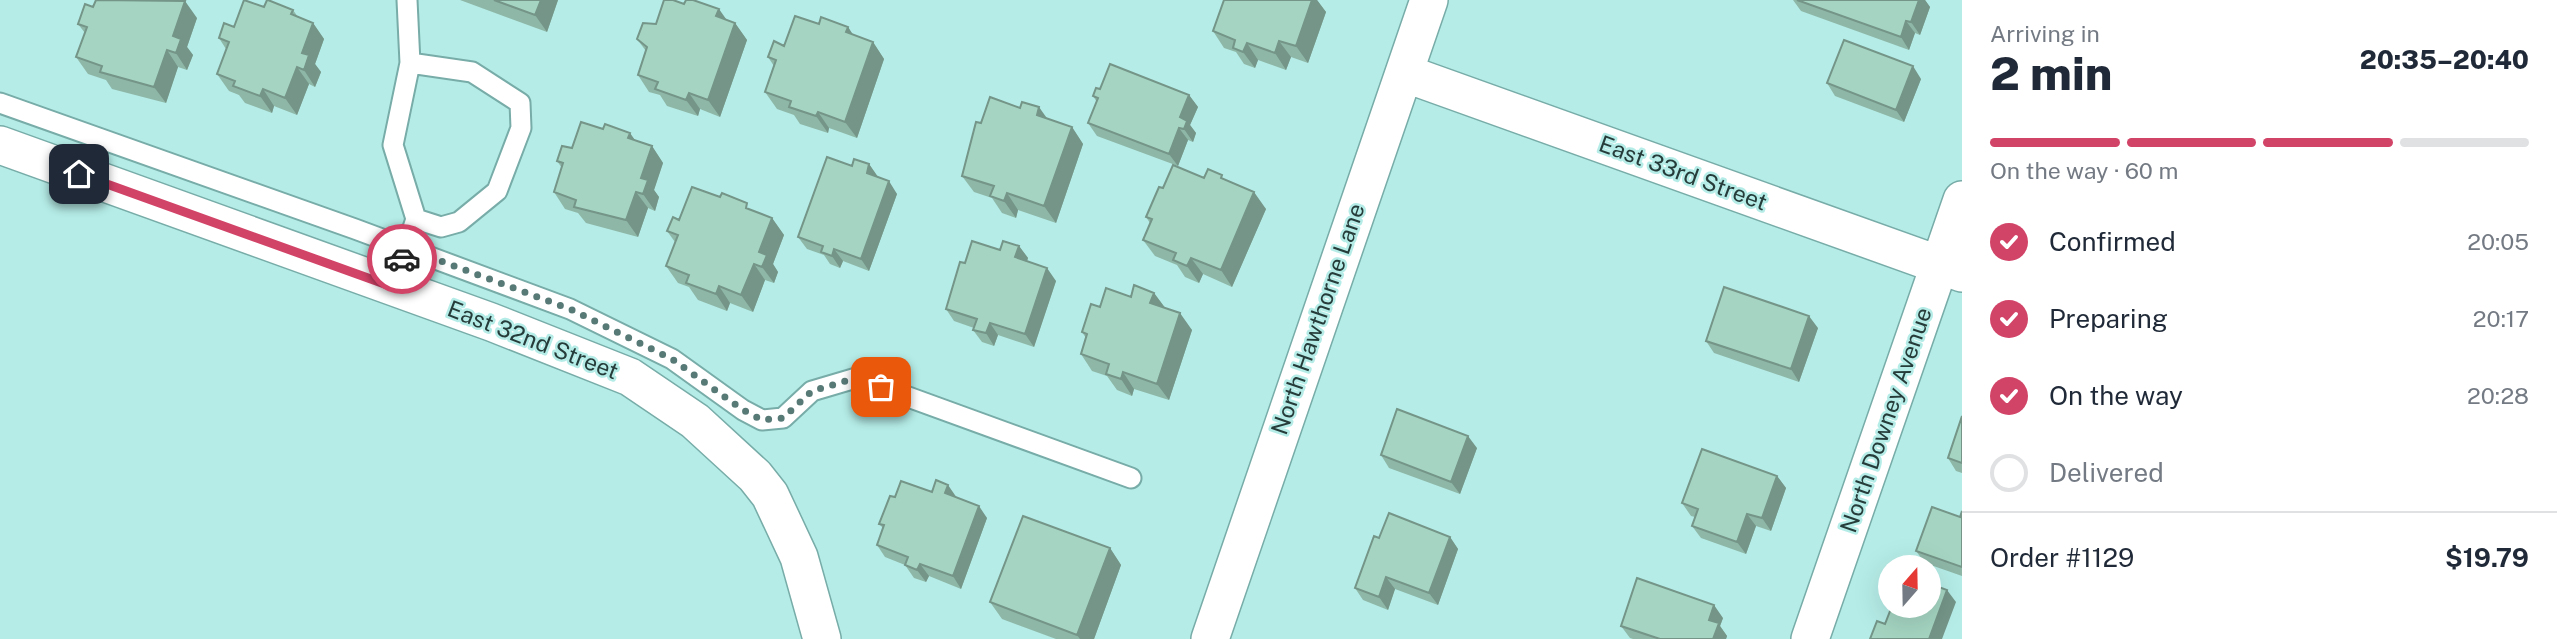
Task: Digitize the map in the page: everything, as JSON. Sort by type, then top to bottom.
[{"type":"street","name":"North Hawthorne Lane","points":[[1210,639],[1429,0]]},
{"type":"street","name":"East 33rd Street","points":[[1404,73],[1951,269]]},
{"type":"street","name":"East 32nd Street","points":[[0,145],[393,287],[630,377],[695,421],[755,476],[770,495],[799,557],[822,639]]},
{"type":"street","name":"North Downey Avenue","points":[[1810,639],[1951,269],[1962,200]]},
{"type":"lane","points":[[393,287],[416,219],[393,145],[410,63],[408,0]]},
{"type":"lane","points":[[410,63],[472,72],[520,103],[521,128],[496,191],[459,222],[441,227],[416,219]]},
{"type":"lane","points":[[0,103],[570,309],[672,359],[743,410],[762,420],[783,418],[812,391],[856,378],[1130,478]]},
{"type":"building","points":[[96,0],[185,1],[173,36],[181,39],[176,53],[167,50],[154,87],[100,72],[102,66],[76,57],[87,27],[78,24],[85,4],[93,7]]},
{"type":"building","points":[[244,0],[264,7],[268,0],[293,10],[291,14],[313,23],[302,53],[309,55],[304,70],[297,67],[285,98],[263,89],[260,96],[233,86],[235,81],[217,74],[229,42],[219,38],[224,23],[234,27]]},
{"type":"building","points":[[494,0],[541,0],[535,15]]},
{"type":"building","points":[[664,0],[684,4],[686,0],[693,0],[719,9],[716,16],[735,23],[708,100],[689,93],[686,100],[655,89],[658,82],[638,75],[647,47],[637,39],[643,23],[656,24]]},
{"type":"building","points":[[1224,0],[1312,0],[1296,46],[1279,41],[1275,53],[1247,43],[1243,52],[1233,48],[1235,40],[1213,31]]},
{"type":"building","points":[[1797,0],[1919,0],[1911,22],[1906,21],[1901,37]]},
{"type":"building","points":[[795,16],[819,24],[821,17],[848,27],[846,32],[873,42],[845,122],[818,112],[816,116],[789,107],[791,101],[765,92],[776,60],[768,57],[774,41],[784,46]]},
{"type":"building","points":[[1844,40],[1913,66],[1896,110],[1827,83]]},
{"type":"building","points":[[1110,64],[1189,95],[1180,117],[1187,121],[1184,129],[1179,128],[1169,154],[1088,123],[1098,98],[1093,96],[1096,88],[1100,89]]},
{"type":"building","points":[[990,97],[1020,108],[1022,102],[1039,107],[1037,115],[1072,127],[1044,206],[1007,193],[1004,201],[990,196],[994,186],[962,176],[976,122],[981,123]]},
{"type":"building","points":[[581,122],[603,129],[605,124],[630,133],[628,138],[652,146],[641,178],[648,180],[643,194],[636,192],[626,220],[574,207],[576,200],[554,192],[563,163],[557,161],[562,146],[572,148]]},
{"type":"building","points":[[827,157],[852,166],[854,159],[869,164],[867,173],[889,181],[861,259],[834,249],[832,256],[821,252],[823,246],[798,237]]},
{"type":"building","points":[[1173,165],[1204,178],[1208,169],[1222,175],[1221,178],[1254,192],[1221,270],[1191,258],[1187,266],[1173,260],[1176,253],[1143,240],[1152,219],[1146,217],[1159,187],[1163,188]]},
{"type":"building","points":[[692,187],[720,197],[722,193],[747,203],[746,208],[772,218],[759,252],[767,255],[762,267],[754,264],[741,295],[719,286],[716,294],[686,283],[689,275],[666,266],[678,235],[667,231],[673,217],[679,220]]},
{"type":"building","points":[[972,241],[1000,250],[1003,241],[1019,246],[1015,257],[1047,268],[1025,334],[990,323],[986,333],[973,330],[977,319],[946,309],[960,262],[965,263]]},
{"type":"building","points":[[1134,285],[1154,293],[1150,303],[1180,313],[1157,384],[1123,372],[1121,379],[1106,374],[1109,364],[1081,354],[1087,334],[1082,332],[1091,304],[1100,307],[1106,288],[1131,297]]},
{"type":"building","points":[[1724,287],[1809,316],[1791,369],[1706,341]]},
{"type":"building","points":[[1397,409],[1468,436],[1451,482],[1381,455]]},
{"type":"building","points":[[1962,416],[1962,463],[1948,458]]},
{"type":"building","points":[[1702,449],[1777,476],[1762,518],[1747,514],[1737,542],[1692,526],[1698,509],[1682,503]]},
{"type":"building","points":[[936,480],[948,485],[945,493],[979,506],[953,576],[920,564],[917,570],[905,565],[908,557],[877,545],[884,525],[879,524],[890,496],[895,497],[901,481],[932,492]]},
{"type":"building","points":[[1932,507],[1960,517],[1962,511],[1962,567],[1941,560],[1941,555],[1928,555],[1916,551]]},
{"type":"building","points":[[1389,513],[1450,537],[1429,593],[1386,577],[1379,597],[1355,588],[1374,536],[1379,538]]},
{"type":"building","points":[[1023,516],[1110,548],[1077,635],[990,602]]},
{"type":"building","points":[[1637,578],[1714,605],[1709,620],[1719,623],[1713,639],[1660,639],[1621,626]]},
{"type":"building","points":[[1941,588],[1947,590],[1941,606]]},
{"type":"building","points":[[1887,618],[1937,618],[1929,639],[1870,639],[1877,621],[1885,624]]},
{"type":"way so far","points":[[402,259],[406,248],[570,309],[672,359],[743,410],[762,420],[783,418],[812,391],[856,378],[881,387]]},
{"type":"route","points":[[79,174],[393,287],[402,259]]}]
